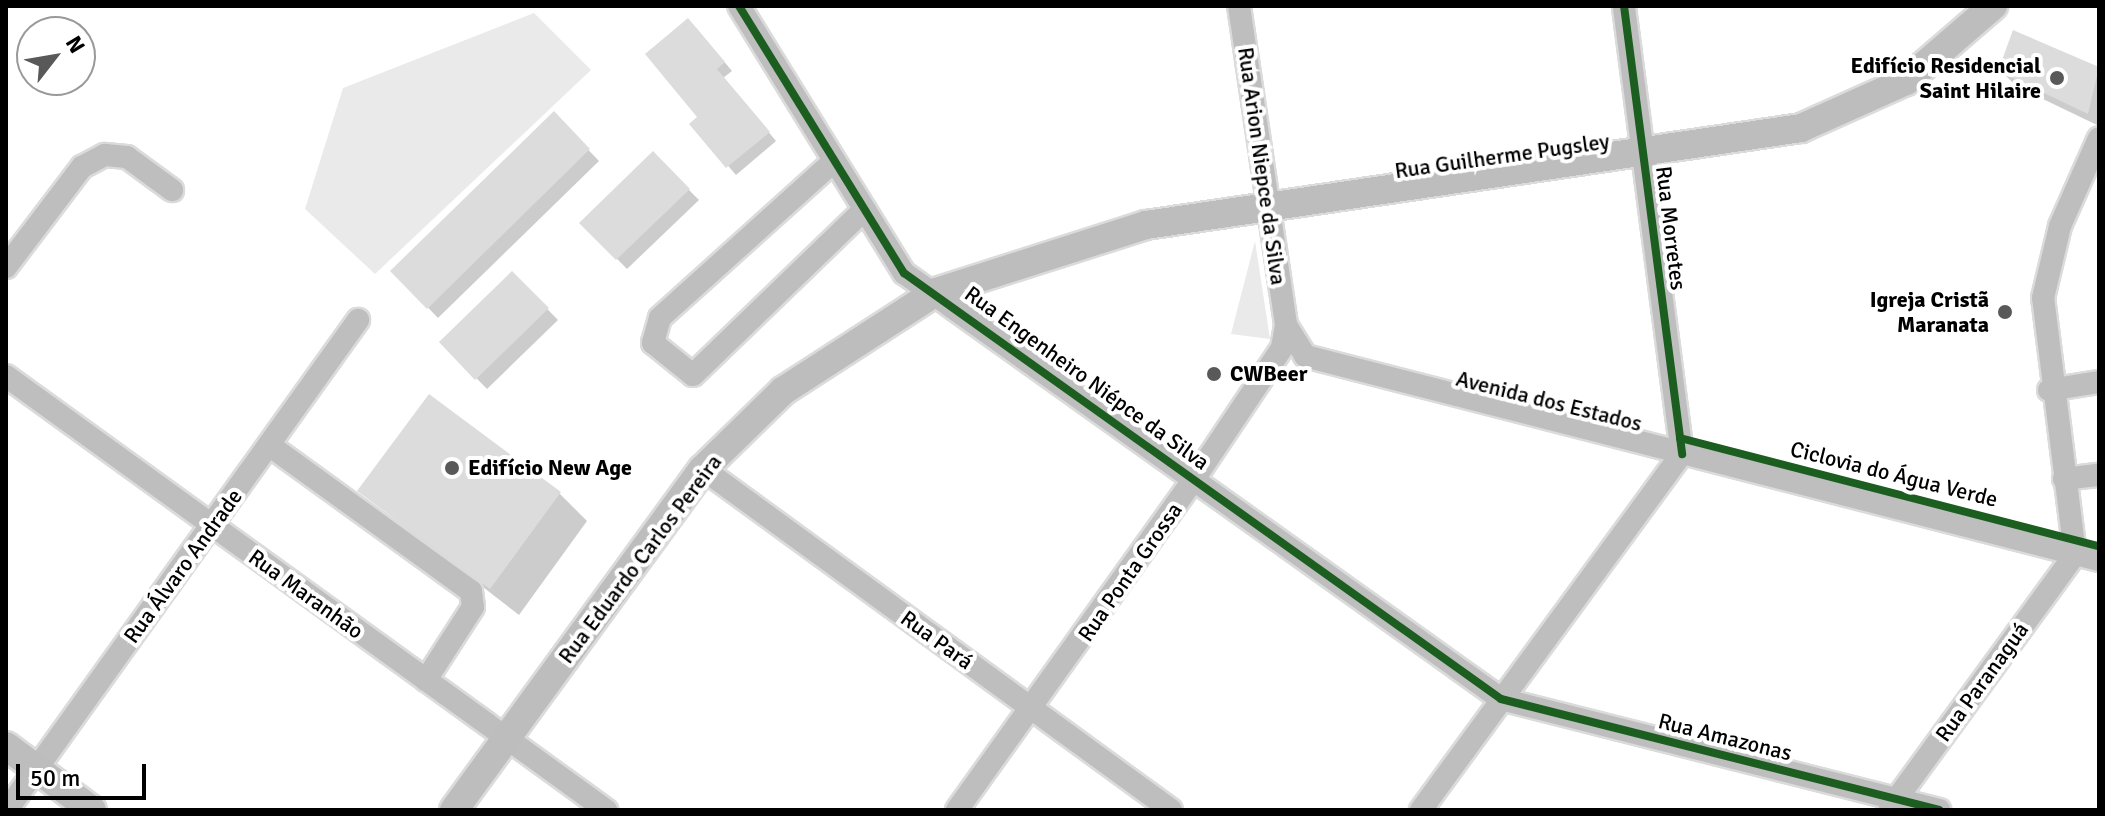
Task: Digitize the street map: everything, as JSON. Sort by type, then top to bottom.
[{"type":"main road","name":"Rua Guilherme Pugsley","points":[[1265,207],[1757,138],[1839,115],[1906,81],[1993,6]]},
{"type":"main road","name":"Rua Eduardo Carlos Pereira","points":[[454,810],[703,469],[783,391],[882,320],[936,292],[1091,237],[1265,207]]},
{"type":"main road","points":[[6,746],[92,810]]},
{"type":"street","name":"Rua Engenheiro Niépce da Silva","points":[[739,6],[862,212],[904,273],[936,292],[1501,699]]},
{"type":"street","name":"Rua Arion Niepce da Silva","points":[[1239,6],[1265,207],[1286,325]]},
{"type":"street","name":"Rua Morretes","points":[[1624,6],[1682,454]]},
{"type":"street","points":[[2075,554],[2049,390],[2046,272],[2099,138]]},
{"type":"street","points":[[6,267],[82,167],[105,155],[127,157],[172,190]]},
{"type":"street","points":[[833,162],[660,318],[653,343],[693,375],[862,212]]},
{"type":"street","name":"Rua Álvaro Andrade","points":[[7,810],[358,320]]},
{"type":"street","name":"Avenida dos Estados","points":[[1286,325],[1292,343],[1314,361],[2099,560]]},
{"type":"street","name":"Rua Ponta Grossa","points":[[957,810],[1034,710],[1195,478],[1282,348],[1286,325]]},
{"type":"street","name":"Rua Maranhão","points":[[6,376],[606,810]]},
{"type":"street","points":[[2049,390],[2099,382]]},
{"type":"street","points":[[269,445],[471,591],[473,607],[426,680]]},
{"type":"street","points":[[1421,810],[1682,454]]},
{"type":"street","name":"Rua Pará","points":[[703,469],[1171,810]]},
{"type":"street","points":[[2064,479],[2099,475]]},
{"type":"street","name":"Rua Paranaguá","points":[[1892,804],[2075,554]]},
{"type":"street","name":"Rua Amazonas","points":[[1501,699],[1892,804],[1939,810]]},
{"type":"shaded area","points":[[534,13],[591,70],[375,274],[305,209],[343,88]]},
{"type":"shaded area","points":[[1255,241],[1270,339],[1231,334]]},
{"type":"building","points":[[688,18],[725,62],[717,69],[770,132],[726,168],[689,124],[697,117],[645,54]]},
{"type":"building","name":"Edifício Residencial Saint Hilaire","points":[[2013,30],[2099,67],[2088,114],[1998,71]]},
{"type":"building","points":[[554,111],[590,149],[427,309],[390,271]]},
{"type":"building","points":[[653,151],[690,189],[616,260],[579,223]]},
{"type":"building","points":[[512,271],[549,308],[475,380],[439,342]]},
{"type":"building","name":"Edifício New Age","points":[[429,394],[561,492],[490,589],[357,491]]},
{"type":"cycle path","points":[[739,6],[904,273],[1501,699],[1939,810]]},
{"type":"cycle path","points":[[1624,6],[1682,454]]},
{"type":"cycle path","name":"Ciclovia do Água Verde","points":[[1680,438],[2099,546]]},
{"type":"place","name":"Edifício Residencial Saint Hilaire","points":[[2057,78]]},
{"type":"place","name":"Igreja Cristã Maranata","points":[[2005,312]]},
{"type":"place","name":"CWBeer","points":[[1214,374]]},
{"type":"place","name":"Edifício New Age","points":[[452,468]]}]
